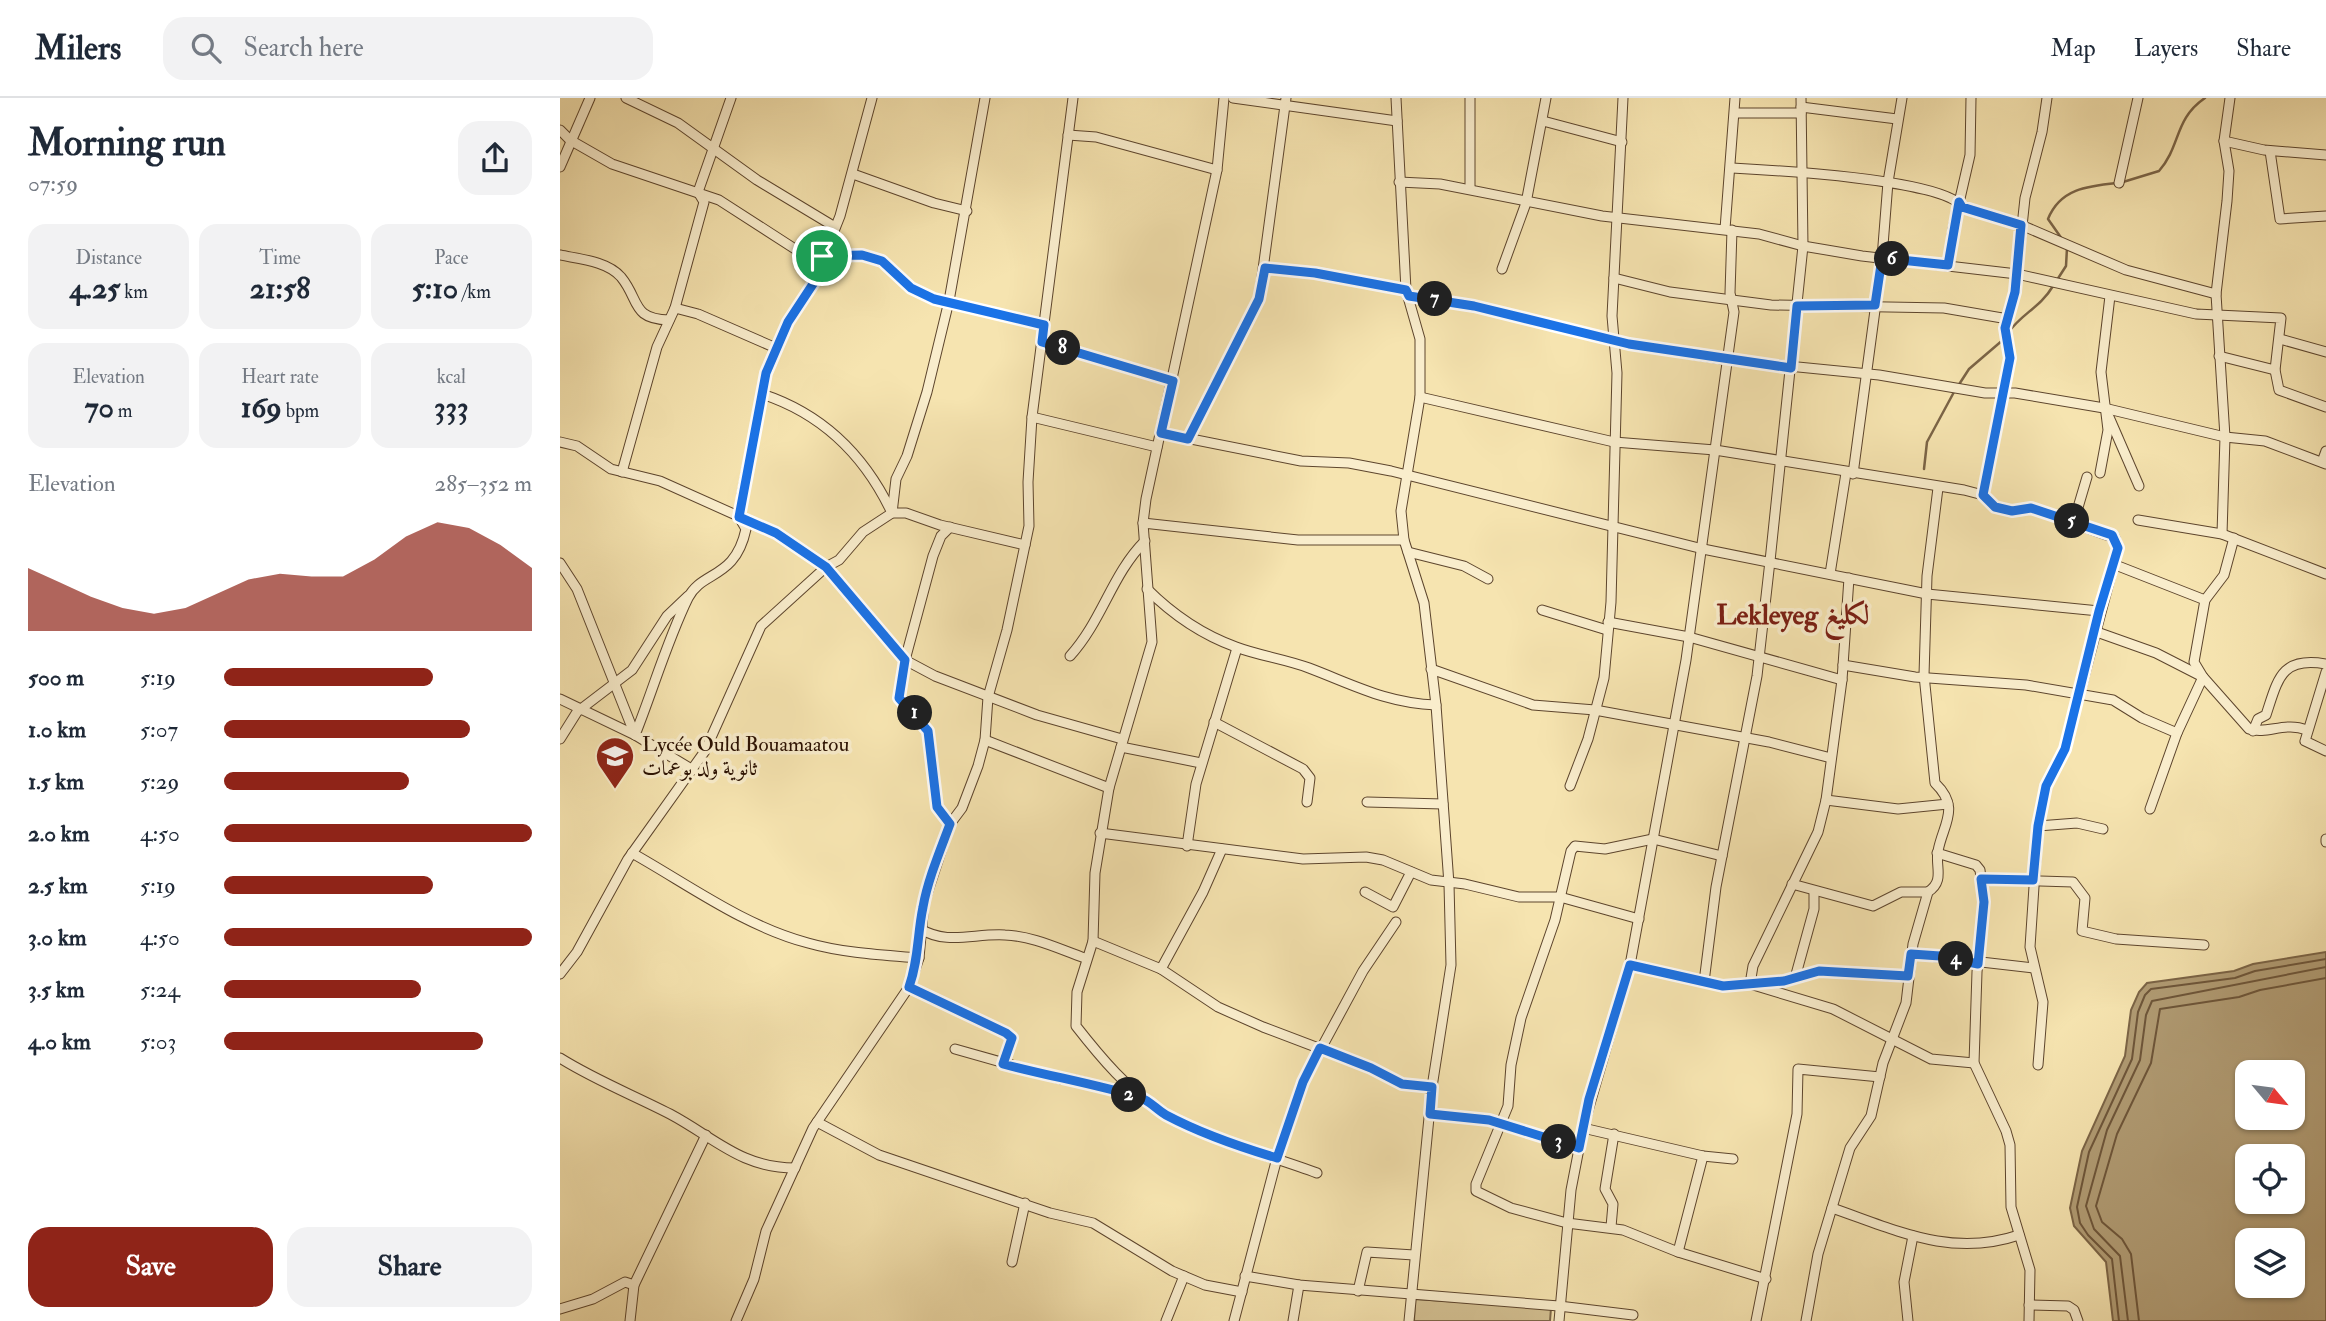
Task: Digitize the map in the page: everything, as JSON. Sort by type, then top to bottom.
[{"type":"street","points":[[560,167],[590,98]]},
{"type":"street","points":[[626,98],[678,123],[757,180],[835,227]]},
{"type":"street","points":[[698,192],[731,98]]},
{"type":"street","points":[[560,739],[580,709],[632,670],[667,617],[689,595],[724,571],[734,559],[746,529],[739,517],[762,394],[776,348],[813,284],[835,227],[853,174],[872,98]]},
{"type":"street","points":[[892,513],[896,479],[907,456],[927,392],[949,301],[985,98]]},
{"type":"street","points":[[736,1321],[754,1279],[766,1231],[817,1122],[909,987],[919,958],[919,928],[924,903],[950,824],[962,808],[985,740],[988,697],[1029,526],[1028,482],[1032,416],[1073,98]]},
{"type":"street","points":[[1224,98],[1217,170],[1143,523],[1152,642],[1109,788],[1100,833],[1094,886],[1093,941],[1085,958],[1077,992],[1076,1026],[1104,1061],[1142,1098],[1165,1115],[1317,1173]]},
{"type":"street","points":[[1233,98],[1286,102],[1397,121]]},
{"type":"street","points":[[1396,98],[1399,182],[1408,293],[1420,339],[1420,397],[1401,512],[1404,540],[1424,603],[1436,705],[1449,884],[1451,965],[1432,1087],[1409,1321]]},
{"type":"street","points":[[1470,98],[1470,188]]},
{"type":"street","points":[[1502,269],[1526,203],[1546,98]]},
{"type":"street","points":[[1570,786],[1588,739],[1604,678],[1614,527],[1615,340],[1612,316],[1623,98]]},
{"type":"street","points":[[1559,1321],[1567,1223],[1579,1148],[1630,965],[1703,549],[1734,312],[1731,300],[1728,230],[1735,98]]},
{"type":"street","points":[[1830,574],[1868,374],[1888,182],[1902,98]]},
{"type":"street","points":[[1948,265],[1970,155],[1971,98]]},
{"type":"street","points":[[1983,495],[2010,358],[2005,328],[2017,274],[2021,225],[2047,98]]},
{"type":"street","points":[[2119,183],[2138,98]]},
{"type":"street","points":[[2222,534],[2225,437],[2216,294],[2228,191],[2229,171],[2224,141],[2230,98]]},
{"type":"street","points":[[1188,439],[1259,299],[1286,102]]},
{"type":"street","points":[[1735,113],[1801,106],[1897,118]]},
{"type":"street","points":[[1704,982],[1722,856],[1741,762],[1743,737],[1751,713],[1770,561],[1803,246],[1801,106]]},
{"type":"street","points":[[1543,121],[1622,142]]},
{"type":"street","points":[[560,130],[570,140],[612,164],[719,200],[795,249],[822,256],[862,255],[882,261],[911,288],[934,299],[1044,325]]},
{"type":"street","points":[[1069,135],[1096,137],[1217,170]]},
{"type":"street","points":[[2224,141],[2270,151],[2326,155]]},
{"type":"street","points":[[2270,151],[2280,219],[2326,216]]},
{"type":"street","points":[[1731,168],[1888,182],[1939,192],[1959,202],[1962,207],[2021,225],[2126,270],[2216,294]]},
{"type":"street","points":[[853,174],[934,203],[967,211]]},
{"type":"street","points":[[1399,182],[1470,188],[1526,203],[1615,217],[1728,230],[1803,246],[1882,258],[2017,274],[2196,314],[2281,318],[2275,370],[2279,390],[2326,407]]},
{"type":"street","points":[[622,472],[657,347],[675,308],[704,202],[698,192]]},
{"type":"street","points":[[560,255],[592,261],[620,275],[638,310],[650,319],[669,320]]},
{"type":"street","points":[[1265,268],[1315,273],[1474,306],[1615,340],[1728,360],[1868,374],[2003,395],[2015,393],[2104,408],[2225,437],[2265,441],[2324,463],[2326,452]]},
{"type":"street","points":[[1614,278],[1671,292],[1731,300],[1797,306],[1944,308],[2008,318]]},
{"type":"street","points":[[2100,473],[2108,430],[2101,372],[2110,296]]},
{"type":"street","points":[[675,308],[698,314],[776,348]]},
{"type":"street","points":[[2280,339],[2326,352]]},
{"type":"street","points":[[1042,342],[1173,381]]},
{"type":"street","points":[[2219,355],[2275,370]]},
{"type":"street","points":[[762,394],[783,401],[814,418],[847,444],[877,481],[892,513]]},
{"type":"street","points":[[1420,397],[1614,442],[1715,450],[1983,495],[1995,507],[2012,511],[2031,508],[2074,521],[2115,538],[2118,548],[2099,611],[2065,749],[2046,786],[2038,826],[2030,947],[2043,1002],[2038,1065]]},
{"type":"street","points":[[2104,408],[2138,486]]},
{"type":"street","points":[[1032,416],[1157,447]]},
{"type":"street","points":[[1161,433],[1301,461],[1349,463],[1703,549],[1927,594],[2099,611]]},
{"type":"street","points":[[560,442],[577,446],[611,469],[660,481],[776,533],[826,567],[905,660],[988,697],[1122,743],[1201,763]]},
{"type":"street","points":[[2074,521],[2087,477]]},
{"type":"street","points":[[1792,884],[1814,893],[1873,906],[1901,892],[1928,892],[1935,887],[1940,876],[1937,853],[1948,828],[1948,804],[1944,791],[1935,783],[1924,675],[1927,576],[1938,488]]},
{"type":"street","points":[[560,974],[577,952],[632,853],[705,751],[761,626],[826,567],[839,560],[863,532],[892,513],[906,513],[1025,545]]},
{"type":"street","points":[[2138,520],[2222,534],[2326,574]]},
{"type":"street","points":[[1143,523],[1286,539],[1352,542],[1404,540]]},
{"type":"street","points":[[950,527],[942,536],[933,556],[905,660],[899,698],[928,731],[937,807],[950,824]]},
{"type":"street","points":[[2234,538],[2225,573],[2205,600],[2194,662],[2203,677],[2246,726],[2253,730],[2282,726],[2307,730]]},
{"type":"street","points":[[1070,656],[1086,638],[1129,557],[1145,541]]},
{"type":"street","points":[[1408,552],[1464,566],[1488,579]]},
{"type":"street","points":[[560,563],[577,589],[635,735]]},
{"type":"street","points":[[2113,564],[2205,600]]},
{"type":"street","points":[[1750,984],[1753,966],[1818,832],[1826,800],[1842,680],[1849,578]]},
{"type":"street","points":[[1147,589],[1181,617],[1237,648],[1305,667],[1375,696],[1408,704],[1436,705]]},
{"type":"street","points":[[635,735],[689,595]]},
{"type":"street","points":[[1542,610],[1607,626],[1689,637],[1842,680]]},
{"type":"street","points":[[2094,631],[2156,653],[2203,677]]},
{"type":"street","points":[[1187,846],[1201,763],[1237,648]]},
{"type":"street","points":[[2253,730],[2258,718],[2266,715],[2273,688],[2289,667],[2305,661],[2326,664]]},
{"type":"street","points":[[1843,666],[1915,677],[1924,675],[2079,694],[2118,702],[2142,718],[2177,733]]},
{"type":"street","points":[[1431,668],[1533,705],[1595,710],[1743,737],[1831,758]]},
{"type":"street","points":[[2326,672],[2305,741],[2326,751]]},
{"type":"street","points":[[2150,809],[2177,733],[2203,677]]},
{"type":"street","points":[[560,699],[635,735],[693,769]]},
{"type":"street","points":[[1214,722],[1303,769],[1310,778],[1307,802]]},
{"type":"street","points":[[985,740],[1109,788]]},
{"type":"street","points":[[1826,800],[1898,808],[1948,804]]},
{"type":"street","points":[[1367,802],[1443,804]]},
{"type":"street","points":[[2038,826],[2077,823],[2104,829]]},
{"type":"street","points":[[1100,833],[1303,859],[1366,857],[1449,884],[1465,884],[1519,897],[1560,897],[1639,919]]},
{"type":"street","points":[[1722,856],[1653,839],[1605,849],[1575,846],[1571,851],[1560,897],[1521,1018],[1511,1065],[1508,1106],[1476,1184],[1476,1191],[1511,1208],[1567,1223],[1611,1227],[1678,1252],[1766,1279]]},
{"type":"street","points":[[1161,969],[1203,892],[1222,849]]},
{"type":"street","points":[[632,853],[749,920],[807,943],[868,954],[919,958]]},
{"type":"street","points":[[1937,853],[1976,865],[1981,879],[1984,902],[1978,964],[1974,1063],[2010,1145],[2011,1207],[2030,1270],[2029,1321]]},
{"type":"street","points":[[1365,892],[1393,907],[1412,872]]},
{"type":"street","points":[[1981,879],[2073,883],[2085,898],[2081,931],[2116,939],[2204,945]]},
{"type":"street","points":[[1806,1321],[1818,1254],[1850,1148],[1871,1116],[1880,1077],[1906,1003],[1911,954],[1928,892]]},
{"type":"street","points":[[1795,978],[1814,909],[1814,893]]},
{"type":"street","points":[[1234,1321],[1277,1158],[1303,1082],[1363,971],[1396,922]]},
{"type":"street","points":[[919,928],[931,936],[952,940],[1006,935],[1038,941],[1085,958]]},
{"type":"street","points":[[1093,941],[1161,969],[1218,1007],[1371,1068],[1402,1084],[1432,1087]]},
{"type":"street","points":[[1911,954],[1940,956],[1978,964],[2034,968]]},
{"type":"street","points":[[1630,965],[1723,986],[1795,978],[1819,971],[1908,976]]},
{"type":"street","points":[[1750,984],[1822,1004],[1931,1059],[1974,1063]]},
{"type":"street","points":[[909,987],[1006,1033],[1012,1038],[1003,1064]]},
{"type":"street","points":[[955,1049],[1003,1064],[1061,1079],[1072,1078],[1103,1090],[1142,1098]]},
{"type":"street","points":[[560,1058],[706,1135],[733,1155],[775,1168],[795,1168]]},
{"type":"street","points":[[1756,1321],[1797,1114],[1798,1069],[1880,1077]]},
{"type":"street","points":[[1430,1114],[1458,1115],[1501,1123],[1579,1148]]},
{"type":"street","points":[[817,1122],[879,1155],[1093,1223],[1184,1276],[1241,1293]]},
{"type":"street","points":[[1583,1128],[1703,1156],[1733,1159]]},
{"type":"street","points":[[1611,1227],[1613,1204],[1605,1189],[1614,1134]]},
{"type":"street","points":[[629,1321],[634,1285],[706,1135]]},
{"type":"street","points":[[1678,1252],[1703,1156]]},
{"type":"street","points":[[1013,1262],[1025,1203]]},
{"type":"street","points":[[1832,1208],[1913,1236],[1943,1243],[1993,1244],[2019,1234]]},
{"type":"street","points":[[1908,1321],[1903,1282],[1913,1236]]},
{"type":"street","points":[[1357,1291],[1367,1252],[1414,1255]]},
{"type":"street","points":[[1166,1321],[1184,1276]]},
{"type":"street","points":[[1245,1276],[1357,1291],[1559,1306],[1633,1315]]},
{"type":"street","points":[[560,1309],[593,1300],[625,1282],[634,1285]]},
{"type":"street","points":[[1293,1321],[1299,1285]]},
{"type":"street","points":[[2029,1305],[2068,1306],[2074,1310],[2078,1321]]},
{"type":"shaded area","points":[[1415,1299],[1551,1308],[1550,1321],[1414,1321]]},
{"type":"water","points":[[2326,952],[2326,1321],[2113,1321],[2106,1262],[2074,1226],[2070,1208],[2082,1151],[2125,1056],[2131,1010],[2139,992],[2147,983],[2234,971],[2253,964]]},
{"type":"waterway","points":[[2123,182],[2159,171],[2188,115],[2205,98]]},
{"type":"waterway","points":[[2062,239],[2048,219],[2060,201],[2085,188],[2117,183]]},
{"type":"waterway","points":[[2057,280],[2066,266],[2067,248]]},
{"type":"waterway","points":[[2008,333],[2053,286]]},
{"type":"waterway","points":[[1958,386],[1969,369],[2004,339]]},
{"type":"waterway","points":[[1924,469],[1927,442],[1954,392]]},
{"type":"place","name":"Lycée Ould Bouamaatou ثانوية ولد بوعمات","points":[[615,790]]},
{"type":"district","name":"Lekleyeg لكليغ","points":[[1793,615]]},
{"type":"route","points":[[1959,202],[1962,207],[2021,225],[2015,292],[2005,328],[2010,358],[1983,495],[1995,507],[2012,511],[2031,508],[2112,535],[2118,548],[2099,611],[2065,749],[2046,786],[2038,826],[2033,880],[1981,879],[1984,902],[1978,964],[1940,956],[1911,954],[1908,976],[1819,971],[1784,981],[1723,986],[1630,965],[1589,1099],[1579,1148],[1489,1120],[1430,1114],[1432,1087],[1402,1084],[1371,1068],[1320,1048],[1303,1082],[1277,1158],[1250,1150],[1165,1115],[1142,1098],[1103,1090],[1072,1078],[1061,1079],[1003,1064],[1012,1038],[1006,1033],[909,987],[919,958],[919,928],[924,903],[950,824],[937,807],[928,731],[899,698],[905,660],[826,567],[776,533],[739,517],[766,373],[788,322],[813,284],[822,256],[862,255],[882,261],[911,288],[934,299],[981,307],[999,315],[1044,325],[1042,342],[1173,381],[1161,433],[1188,439],[1222,377],[1259,299],[1265,268],[1363,281],[1406,290],[1409,296],[1474,306],[1629,344],[1791,368],[1797,306],[1875,305],[1882,258],[1948,265],[1959,202]]}]
